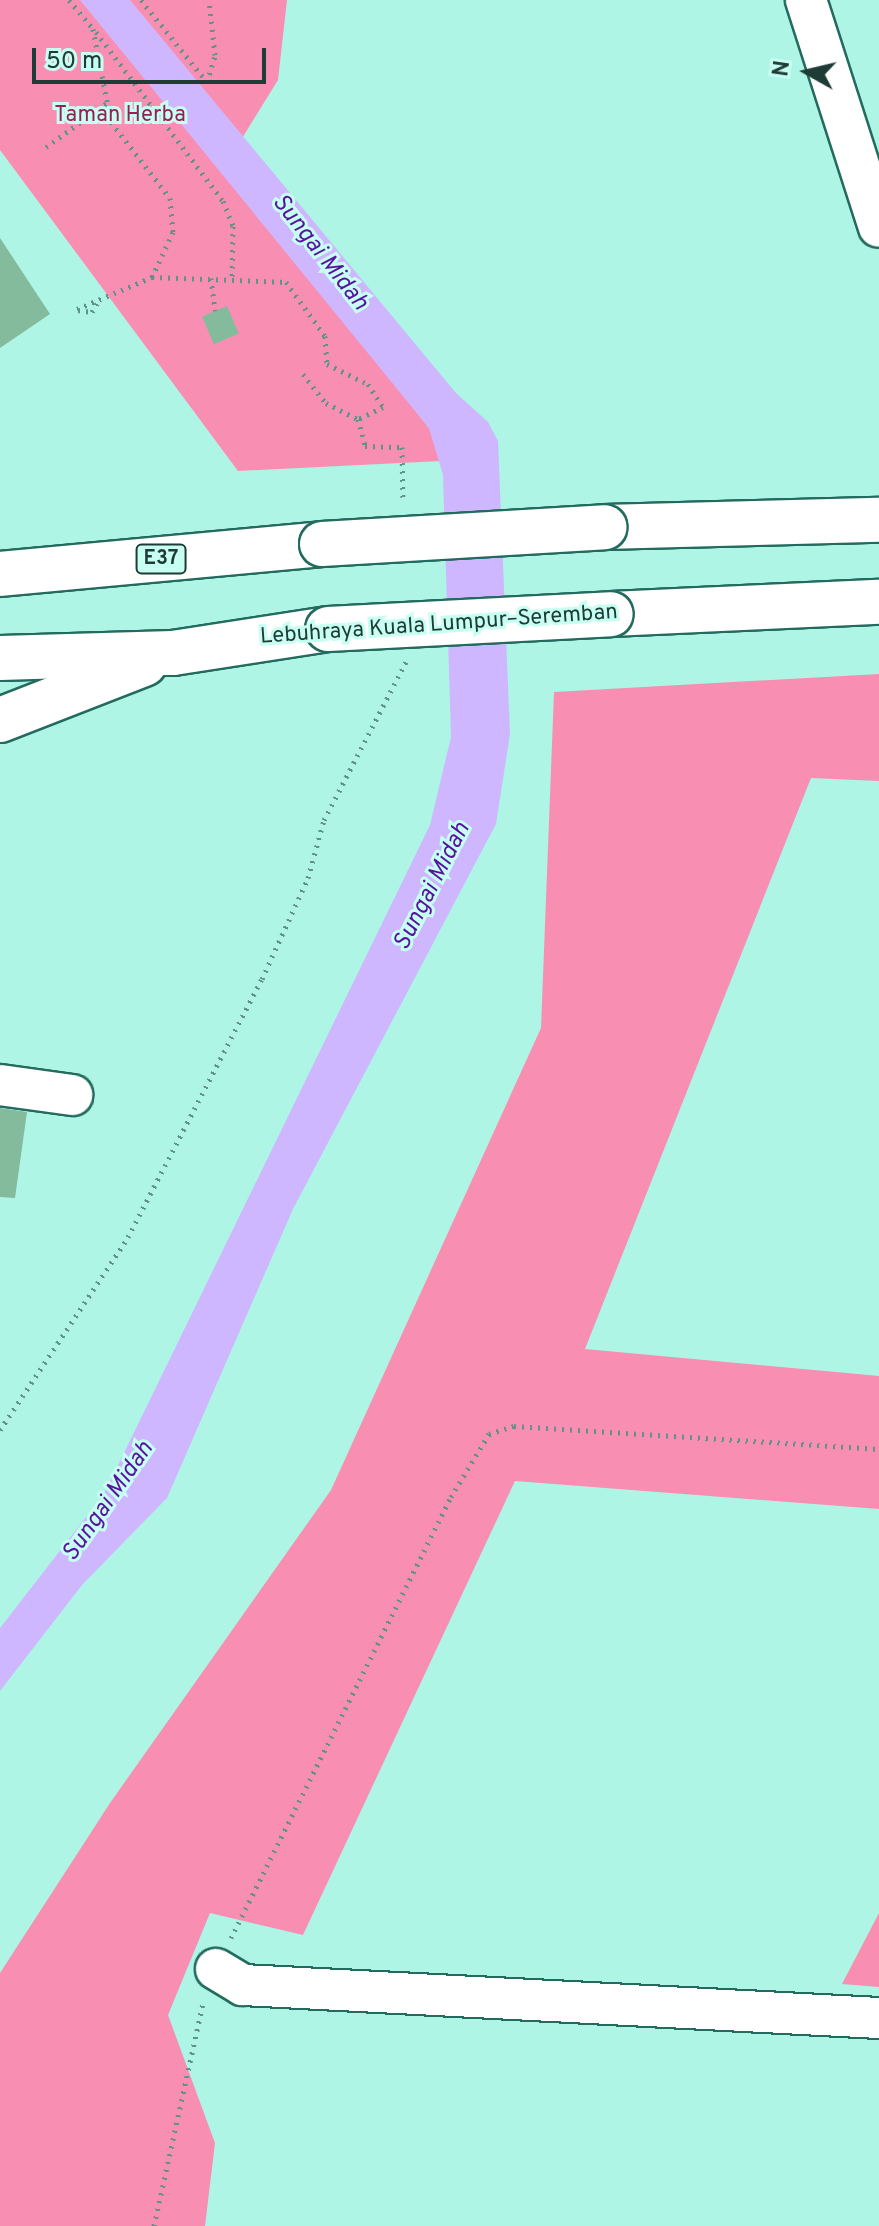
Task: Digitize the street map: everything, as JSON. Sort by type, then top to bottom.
[{"type":"highway","name":"E37","points":[[0,574],[322,544],[604,527],[879,520]]},
{"type":"highway","name":"Lebuhraya Kuala Lumpur–Seremban","points":[[0,658],[173,653],[328,629],[879,602]]},
{"type":"highway","points":[[0,720],[173,653]]},
{"type":"lane","points":[[806,0],[879,227]]},
{"type":"lane","points":[[0,1085],[72,1095]]},
{"type":"lane","points":[[216,1969],[243,1985],[879,2018]]},
{"type":"path","points":[[141,0],[207,82],[216,34],[209,0]]},
{"type":"path","points":[[93,29],[223,201],[233,226],[232,278]]},
{"type":"path","points":[[46,147],[107,103]]},
{"type":"path","points":[[99,300],[152,277]]},
{"type":"path","points":[[211,278],[215,311]]},
{"type":"path","points":[[303,374],[326,403],[358,419]]},
{"type":"path","points":[[154,2226],[195,2025],[216,1969],[451,1497],[489,1434],[514,1426],[879,1449]]},
{"type":"green space","name":"Taman Herba","points":[[0,0],[287,0],[278,80],[223,169],[429,428],[441,461],[238,471],[0,150]]},
{"type":"green space","points":[[879,674],[879,781],[811,778],[585,1349],[879,1376],[879,1509],[515,1481],[303,1935],[210,1913],[168,2015],[215,2143],[205,2226],[0,2226],[0,1973],[110,1803],[331,1490],[541,1028],[554,692]]},
{"type":"green space","points":[[879,1913],[879,1987],[842,1984]]},
{"type":"water","name":"Sungai Midah","points":[[80,0],[130,0],[456,393],[488,422],[498,441],[510,734],[496,824],[293,1209],[167,1498],[82,1585],[0,1691],[0,1628],[104,1494],[430,825],[451,737],[443,475],[429,428]]},
{"type":"building","points":[[0,238],[50,314],[0,348]]},
{"type":"building","points":[[227,306],[239,334],[214,344],[202,317]]},
{"type":"building","points":[[0,1108],[27,1112],[15,1198],[0,1197]]}]
